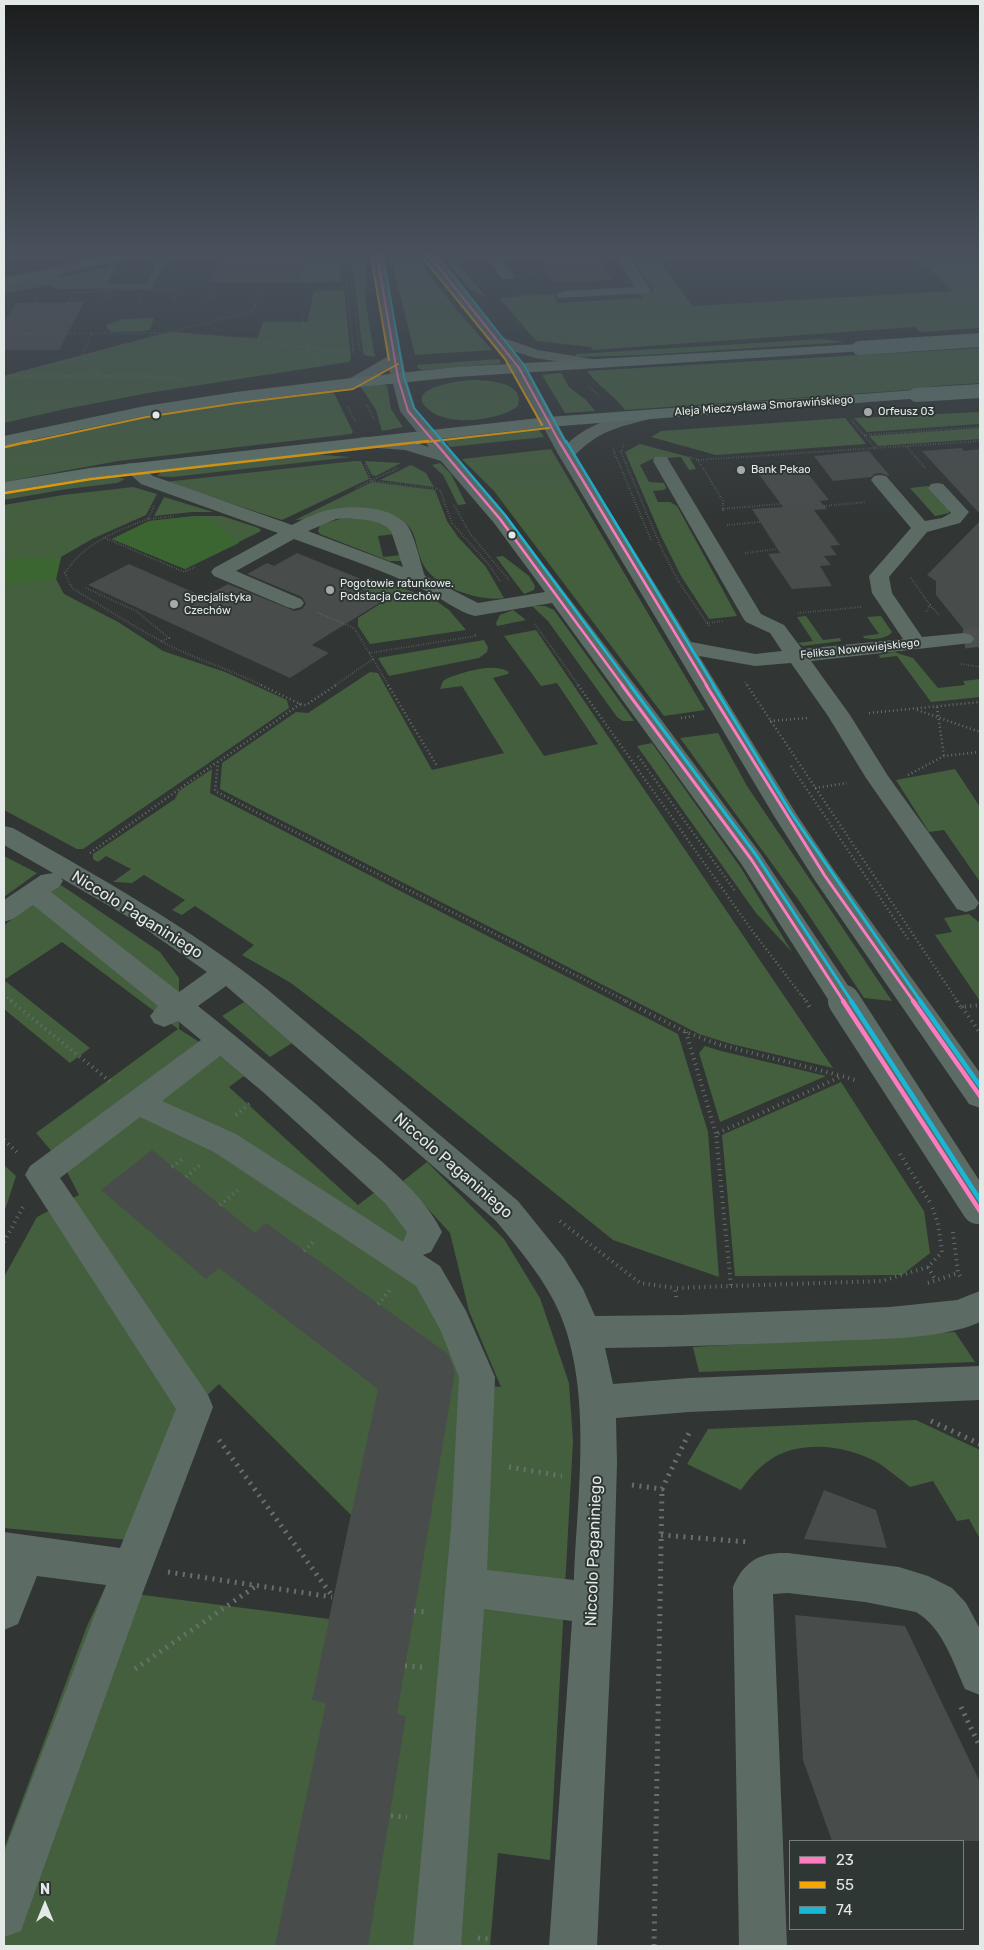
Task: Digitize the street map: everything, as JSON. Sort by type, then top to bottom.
[{"type":"main road","points":[[4,441],[145,411],[236,397],[398,378],[594,363],[889,346]]},
{"type":"main road","name":"Aleja Mieczysława Smorawińskiego","points":[[428,436],[548,422],[980,391]]},
{"type":"main road","points":[[4,488],[132,468],[364,451],[428,436]]},
{"type":"street","points":[[393,346],[398,378],[408,411],[500,519],[751,859],[979,1209]]},
{"type":"street","points":[[502,346],[519,368],[566,454],[682,647],[825,876],[980,1096]]},
{"type":"street","points":[[514,346],[535,354],[594,363]]},
{"type":"street","points":[[352,383],[395,359]]},
{"type":"street","points":[[566,454],[595,428],[619,420],[656,414]]},
{"type":"street","points":[[364,451],[406,445],[447,457]]},
{"type":"street","points":[[661,461],[753,618],[777,629],[839,715],[878,778],[966,903]]},
{"type":"street","points":[[132,468],[147,480],[294,531],[416,578],[453,595],[475,610],[557,596]]},
{"type":"street","points":[[880,480],[921,528]]},
{"type":"street","points":[[916,643],[882,593],[879,576],[921,528],[931,524],[952,521],[958,516],[960,512],[937,488]]},
{"type":"street","points":[[302,607],[221,572],[311,522],[334,514],[362,513],[384,518],[394,523],[403,534],[416,578]]},
{"type":"street","name":"Feliksa Nowowiejskiego","points":[[710,692],[731,662],[964,639]]},
{"type":"street","points":[[682,647],[731,662]]},
{"type":"street","name":"Niccolo Paganiniego","points":[[4,834],[139,912],[227,972],[507,1210],[531,1239],[572,1302],[584,1332],[597,1402],[597,1481],[593,1603],[572,1946]]},
{"type":"street","points":[[4,913],[66,870]]},
{"type":"street","points":[[34,892],[170,1011],[221,1040],[255,1067],[396,1194],[426,1232],[419,1242]]},
{"type":"street","points":[[170,1011],[227,972]]},
{"type":"street","points":[[4,1914],[125,1566],[195,1407],[41,1175],[221,1040]]},
{"type":"street","points":[[136,1102],[225,1144],[428,1276],[454,1322],[477,1377],[474,1461],[437,1946]]},
{"type":"street","points":[[584,1332],[681,1331],[890,1323],[960,1315],[978,1307]]},
{"type":"street","points":[[597,1402],[689,1395],[980,1383]]},
{"type":"street","points":[[4,1610],[15,1553],[125,1566]]},
{"type":"street","points":[[763,1946],[753,1587],[758,1580],[779,1572],[900,1588],[923,1594],[936,1601],[948,1612],[980,1674]]},
{"type":"street","points":[[465,1587],[593,1603]]},
{"type":"path","points":[[82,355],[86,346]]},
{"type":"path","points":[[4,376],[116,346]]},
{"type":"path","points":[[307,346],[354,352]]},
{"type":"path","points":[[307,346],[320,366]]},
{"type":"path","points":[[353,346],[353,358]]},
{"type":"path","points":[[359,346],[360,357]]},
{"type":"path","points":[[82,355],[100,376]]},
{"type":"path","points":[[4,376],[149,376],[187,380]]},
{"type":"path","points":[[588,387],[600,395]]},
{"type":"path","points":[[365,401],[373,414],[375,423]]},
{"type":"path","points":[[348,407],[356,424]]},
{"type":"path","points":[[848,416],[876,449]]},
{"type":"path","points":[[864,435],[980,427]]},
{"type":"path","points":[[689,457],[698,460],[979,442]]},
{"type":"path","points":[[624,444],[621,452],[660,545],[677,579],[980,1033]]},
{"type":"path","points":[[612,447],[652,541]]},
{"type":"path","points":[[364,451],[372,481],[440,489]]},
{"type":"path","points":[[698,460],[723,501],[722,509],[731,532]]},
{"type":"path","points":[[438,484],[452,524],[490,566],[546,639],[671,818],[751,929],[802,995]]},
{"type":"path","points":[[452,501],[458,519],[498,565],[519,603]]},
{"type":"path","points":[[157,502],[148,519],[105,538],[70,562],[65,573],[72,588],[161,641],[192,656],[231,670],[300,704],[306,705],[373,660]]},
{"type":"path","points":[[824,506],[869,502]]},
{"type":"path","points":[[722,509],[780,504]]},
{"type":"path","points":[[727,525],[760,522]]},
{"type":"path","points":[[105,538],[184,572],[200,564]]},
{"type":"path","points":[[750,561],[745,553],[778,549]]},
{"type":"path","points":[[86,588],[136,611],[168,638],[161,641]]},
{"type":"path","points":[[707,623],[870,606]]},
{"type":"path","points":[[302,607],[354,628],[436,766]]},
{"type":"path","points":[[369,653],[476,636],[471,630]]},
{"type":"path","points":[[961,664],[980,667]]},
{"type":"path","points":[[770,721],[980,702]]},
{"type":"path","points":[[100,845],[300,704]]},
{"type":"path","points":[[937,707],[944,756]]},
{"type":"path","points":[[916,709],[938,719],[980,732]]},
{"type":"path","points":[[652,723],[722,712]]},
{"type":"path","points":[[637,754],[736,893]]},
{"type":"path","points":[[218,762],[215,791],[686,1032],[717,1044],[860,1082]]},
{"type":"path","points":[[790,764],[909,940]]},
{"type":"path","points":[[4,995],[136,1102]]},
{"type":"path","points":[[963,1009],[980,1005]]},
{"type":"path","points":[[686,1032],[716,1134],[731,1286]]},
{"type":"path","points":[[716,1134],[842,1076]]},
{"type":"path","points":[[186,1177],[202,1163]]},
{"type":"path","points":[[681,1331],[675,1288],[882,1281],[928,1267],[942,1252],[938,1223],[931,1204]]},
{"type":"path","points":[[952,1225],[956,1243],[958,1273],[978,1307]]},
{"type":"path","points":[[654,1946],[662,1489],[693,1424],[689,1395]]},
{"type":"path","points":[[125,1566],[333,1598],[195,1407]]},
{"type":"path","points":[[474,1461],[597,1481],[662,1489]]},
{"type":"path","points":[[661,1535],[754,1543]]},
{"type":"path","points":[[129,1674],[257,1586]]},
{"type":"green space","points":[[117,346],[350,346],[351,358],[349,362],[148,393],[4,423],[4,376]]},
{"type":"green space","points":[[362,346],[373,346],[375,357],[364,355]]},
{"type":"green space","points":[[413,346],[488,346],[492,350],[415,355]]},
{"type":"green space","points":[[582,346],[648,346],[592,350],[591,347]]},
{"type":"green space","points":[[707,346],[784,346],[645,355],[576,357],[576,354]]},
{"type":"green space","points":[[980,348],[980,383],[935,386],[921,389],[625,410],[587,371]]},
{"type":"green space","points":[[499,359],[501,362],[498,364],[421,370],[417,365]]},
{"type":"green space","points":[[561,373],[569,387],[586,400],[595,411],[565,413],[542,375]]},
{"type":"green space","points":[[470,380],[494,382],[510,387],[516,391],[519,398],[518,406],[498,415],[472,420],[458,420],[434,414],[426,407],[422,400],[423,394],[437,386]]},
{"type":"green space","points":[[382,384],[387,386],[391,409],[403,427],[382,431],[376,410],[361,387]]},
{"type":"green space","points":[[328,391],[334,393],[353,432],[351,434],[118,461],[4,482],[4,447],[188,408]]},
{"type":"green space","points":[[980,412],[980,424],[867,432],[854,418]]},
{"type":"green space","points":[[845,418],[866,444],[716,455],[651,437],[661,431]]},
{"type":"green space","points":[[980,428],[980,439],[878,446],[869,436]]},
{"type":"green space","points":[[536,429],[544,437],[450,447],[445,440]]},
{"type":"green space","points":[[640,444],[689,457],[696,469],[689,470],[681,457],[652,459],[640,465],[649,482],[664,483],[666,488],[664,490],[653,491],[658,502],[670,502],[677,506],[737,616],[709,619],[681,576],[661,536],[625,452]]},
{"type":"green space","points":[[551,449],[705,710],[664,716],[494,491],[462,459]]},
{"type":"green space","points":[[310,454],[351,457],[172,477],[157,476],[162,471],[168,469]]},
{"type":"green space","points":[[361,461],[369,479],[282,520],[165,482]]},
{"type":"green space","points":[[365,461],[401,463],[376,476],[372,475]]},
{"type":"green space","points":[[440,463],[451,474],[466,504],[458,505],[443,475],[432,465]]},
{"type":"green space","points":[[411,465],[426,473],[434,487],[380,480]]},
{"type":"green space","points":[[113,476],[125,479],[117,483],[67,489],[4,500],[4,493]]},
{"type":"green space","points":[[372,482],[435,490],[447,521],[458,537],[486,567],[504,598],[495,599],[473,596],[451,588],[432,576],[421,561],[412,531],[407,524],[389,514],[295,520]]},
{"type":"green space","points":[[928,486],[949,509],[949,513],[935,516],[910,488]]},
{"type":"green space","points":[[133,487],[157,494],[146,515],[92,539],[61,557],[56,579],[64,594],[118,622],[163,651],[225,672],[287,700],[289,708],[83,849],[77,849],[4,810],[4,505],[63,495]]},
{"type":"green space","points":[[164,497],[213,512],[154,516]]},
{"type":"green space","points":[[195,516],[222,516],[259,528],[261,531],[185,569],[112,539],[149,521]]},
{"type":"green space","points":[[195,516],[211,520],[239,543],[185,569],[112,539],[149,521]]},
{"type":"green space","points":[[343,518],[371,520],[390,529],[395,534],[378,536],[383,557],[401,555],[401,561],[389,561],[320,534],[318,531],[320,525]]},
{"type":"green space","points":[[503,556],[529,576],[535,586],[534,590],[524,594],[496,557]]},
{"type":"green space","points":[[61,557],[56,579],[4,585],[4,559]]},
{"type":"green space","points":[[368,577],[383,584],[392,584],[435,600],[449,610],[466,630],[370,644],[358,626],[358,618],[386,600],[354,586]]},
{"type":"green space","points":[[532,606],[545,606],[554,610],[634,721],[623,721],[617,717],[548,621]]},
{"type":"green space","points":[[513,610],[526,620],[497,626],[496,623],[500,615]]},
{"type":"green space","points":[[806,616],[823,640],[840,638],[841,641],[803,646],[798,643],[813,641],[797,617]]},
{"type":"green space","points":[[881,616],[892,632],[880,638],[864,638],[863,636],[879,634],[867,617]]},
{"type":"green space","points":[[536,630],[833,1068],[731,1044],[699,1034],[220,789],[222,763],[296,712],[308,713],[370,672],[378,673],[432,770],[504,753],[462,686],[440,689],[443,681],[448,678],[479,669],[495,668],[509,672],[508,674],[493,678],[544,756],[598,744],[557,683],[541,686],[504,636]]},
{"type":"green space","points":[[484,640],[488,647],[487,652],[479,658],[389,676],[378,658]]},
{"type":"green space","points":[[894,652],[913,658],[938,688],[965,685],[963,681],[980,679],[980,697],[931,702],[897,656],[880,658],[879,655]]},
{"type":"green space","points":[[718,733],[747,786],[892,1001],[864,998],[800,902],[680,738]]},
{"type":"green space","points":[[652,743],[741,868],[792,952],[756,913],[637,746]]},
{"type":"green space","points":[[212,769],[210,793],[678,1034],[708,1132],[719,1277],[613,1240],[359,1035],[291,983],[242,955],[254,945],[195,906],[182,915],[172,910],[185,900],[144,875],[132,883],[113,882],[131,869],[106,856],[98,862],[93,859],[93,854],[175,799],[179,791]]},
{"type":"green space","points":[[955,769],[980,807],[980,882],[944,830],[929,832],[896,780]]},
{"type":"green space","points":[[4,856],[37,873],[4,897]]},
{"type":"green space","points":[[61,885],[160,952],[179,978],[179,1029],[204,1045],[55,1155],[36,1133],[178,1029],[62,942],[4,980],[4,925]]},
{"type":"green space","points":[[969,914],[980,923],[980,1001],[935,935],[952,932],[944,918]]},
{"type":"green space","points":[[4,980],[90,1048],[70,1063],[4,1009]]},
{"type":"green space","points":[[244,1002],[292,1043],[270,1057],[222,1016]]},
{"type":"green space","points":[[705,1046],[826,1076],[720,1122],[699,1053]]},
{"type":"green space","points":[[216,1053],[244,1076],[229,1087],[358,1205],[379,1189],[417,1232],[400,1249],[149,1101]]},
{"type":"green space","points":[[841,1082],[924,1211],[930,1253],[902,1275],[735,1276],[722,1135]]},
{"type":"green space","points":[[134,1112],[213,1146],[428,1289],[465,1384],[501,1387],[469,1311],[450,1233],[403,1181],[427,1162],[504,1239],[540,1298],[569,1383],[573,1441],[550,1860],[498,1853],[490,1946],[4,1946],[4,1849],[87,1626],[104,1590],[329,1619],[351,1515],[219,1384],[195,1407],[128,1540],[4,1528],[4,1277],[37,1217],[79,1195],[64,1166]]},
{"type":"green space","points":[[4,1165],[16,1176],[4,1213]]},
{"type":"green space","points":[[955,1332],[975,1362],[699,1372],[693,1347]]},
{"type":"green space","points":[[916,1420],[980,1450],[980,1539],[969,1519],[957,1521],[933,1481],[910,1487],[880,1464],[854,1452],[824,1447],[808,1447],[779,1454],[763,1465],[741,1490],[687,1464],[708,1429]]},
{"type":"building","points":[[4,346],[61,346],[59,350],[4,350]]},
{"type":"building","points":[[962,448],[964,451],[980,449],[980,514],[922,451]]},
{"type":"building","points":[[869,451],[890,476],[880,473],[874,474],[871,477],[833,481],[814,456]]},
{"type":"building","points":[[805,470],[829,500],[820,501],[827,509],[814,510],[840,545],[830,546],[837,555],[824,556],[831,565],[820,566],[832,586],[792,589],[768,554],[780,553],[752,509],[783,507],[758,473]]},
{"type":"building","points":[[980,521],[980,650],[974,642],[976,639],[972,634],[965,631],[936,595],[936,581],[927,575]]},
{"type":"building","points":[[297,553],[361,579],[350,586],[384,600],[312,645],[329,653],[290,678],[88,585],[129,564],[204,597],[228,584],[295,611],[302,609],[306,604],[302,597],[247,574],[267,563],[274,566]]},
{"type":"building","points":[[152,1150],[255,1233],[266,1223],[448,1354],[455,1372],[397,1714],[406,1716],[368,1946],[275,1946],[326,1703],[312,1700],[378,1389],[219,1268],[206,1279],[101,1190]]},
{"type":"building","points":[[824,1490],[876,1510],[887,1548],[804,1539]]},
{"type":"building","points":[[795,1615],[905,1626],[980,1782],[980,1841],[832,1840],[803,1760]]},
{"type":"tunnel","points":[[964,639],[980,637]]},
{"type":"transit line","name":"55","points":[[387,346],[389,360]]},
{"type":"transit line","name":"23","points":[[393,346],[398,378],[408,411],[500,519],[751,859],[980,1211]]},
{"type":"transit line","name":"74","points":[[399,346],[404,377],[414,408],[505,515],[756,855],[980,1200]]},
{"type":"transit line","name":"55","points":[[494,346],[505,359],[542,425]]},
{"type":"transit line","name":"23","points":[[501,346],[519,368],[566,454],[786,816],[825,876],[980,1096]]},
{"type":"transit line","name":"74","points":[[509,346],[524,365],[571,451],[791,813],[830,872],[980,1086]]},
{"type":"transit line","name":"55","points":[[5,447],[146,417],[237,403],[353,389],[398,364]]},
{"type":"transit line","name":"55","points":[[5,493],[91,479],[549,428]]},
{"type":"place","name":"Orfeusz 03","points":[[868,412]]},
{"type":"place","name":"Bank Pekao","points":[[741,470]]},
{"type":"place","name":"Pogotowie ratunkowe. Podstacja Czechów","points":[[330,590]]},
{"type":"place","name":"Specjalistyka Czechów","points":[[174,604]]}]
